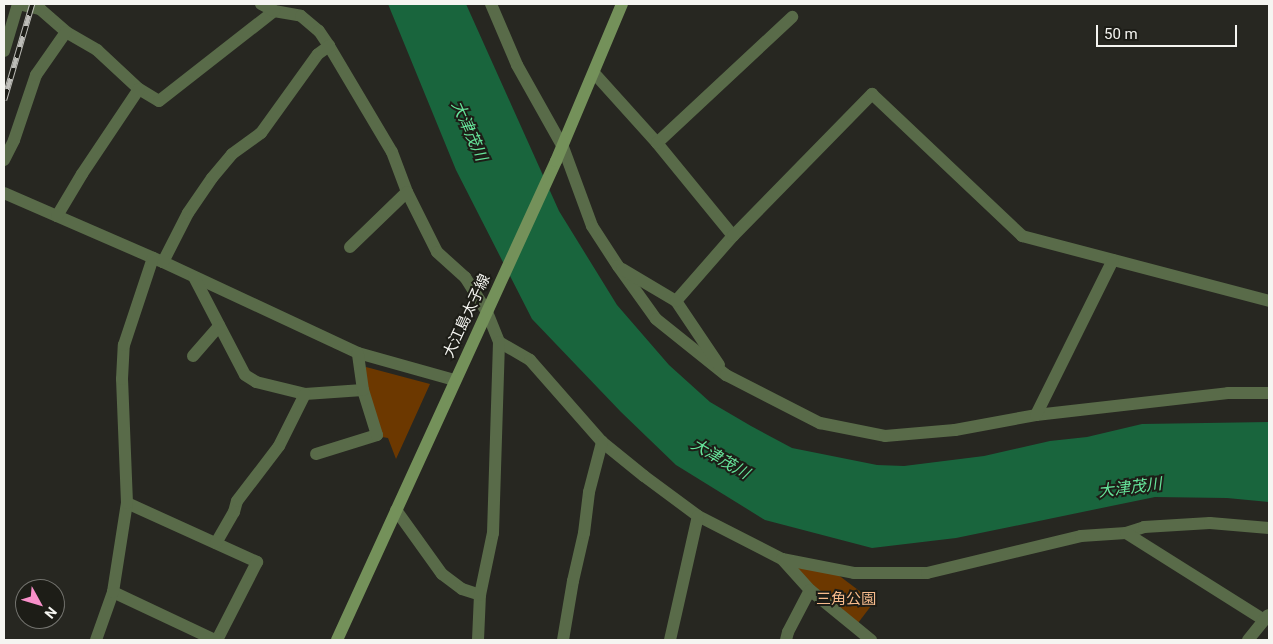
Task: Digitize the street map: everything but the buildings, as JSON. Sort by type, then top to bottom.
[{"type":"main road","name":"大江島太子線","points":[[337,640],[556,161],[622,4]]},
{"type":"street","points":[[4,51],[18,4],[41,7],[66,32],[97,50],[139,89],[158,101],[274,11]]},
{"type":"street","points":[[261,4],[274,11],[301,16],[319,31],[392,152],[407,192],[437,252],[465,277],[490,306],[499,342],[493,533],[480,595],[478,640]]},
{"type":"street","points":[[491,4],[517,65],[562,147],[592,226],[656,319],[726,375],[820,423],[886,436],[955,430],[1036,415],[1228,393],[1269,394]]},
{"type":"street","points":[[657,143],[792,17]]},
{"type":"street","points":[[4,160],[14,140],[36,75],[66,32]]},
{"type":"street","points":[[96,640],[113,592],[126,503],[122,379],[124,345],[158,260],[188,213],[212,178],[232,154],[261,133],[318,54],[329,46]]},
{"type":"street","points":[[594,73],[657,143],[733,236]]},
{"type":"street","points":[[57,216],[82,174],[139,89]]},
{"type":"street","points":[[676,301],[733,236],[872,94],[1022,236],[1269,301]]},
{"type":"street","points":[[350,247],[407,192]]},
{"type":"street","points":[[4,193],[158,260],[358,353],[455,380]]},
{"type":"street","points":[[1036,415],[1113,260]]},
{"type":"street","points":[[618,266],[676,301],[726,375]]},
{"type":"street","points":[[194,277],[245,375],[256,382],[306,394],[363,390]]},
{"type":"street","points":[[193,356],[219,326]]},
{"type":"street","points":[[499,342],[530,360],[602,442],[698,516],[782,559],[854,573],[927,573],[1081,536],[1126,533],[1144,527],[1210,523],[1269,528]]},
{"type":"street","points":[[316,454],[378,435],[363,390],[358,353]]},
{"type":"street","points":[[216,543],[234,512],[238,501],[279,446],[306,394]]},
{"type":"street","points":[[563,640],[590,492],[602,442]]},
{"type":"street","points":[[113,592],[216,640],[257,562],[126,503]]},
{"type":"street","points":[[396,510],[442,574],[462,589],[480,595]]},
{"type":"street","points":[[670,640],[698,516]]},
{"type":"street","points":[[1126,533],[1267,616],[1248,640]]},
{"type":"street","points":[[782,559],[810,590],[871,640]]},
{"type":"street","points":[[786,640],[788,632],[810,590]]},
{"type":"green space","points":[[366,367],[430,384],[396,459],[388,438],[382,437],[364,375]]},
{"type":"green space","name":"三角公園","points":[[782,559],[829,568],[874,602],[855,627]]},
{"type":"water","name":"大津茂川","points":[[388,4],[466,4],[559,211],[617,305],[669,365],[710,402],[751,426],[792,448],[877,465],[904,466],[984,456],[1050,441],[1087,437],[1142,424],[1269,422],[1269,502],[1227,498],[1155,497],[956,538],[872,548],[765,520],[676,465],[621,412],[532,319],[456,170]]},
{"type":"railway","points":[[4,100],[32,4]]}]
